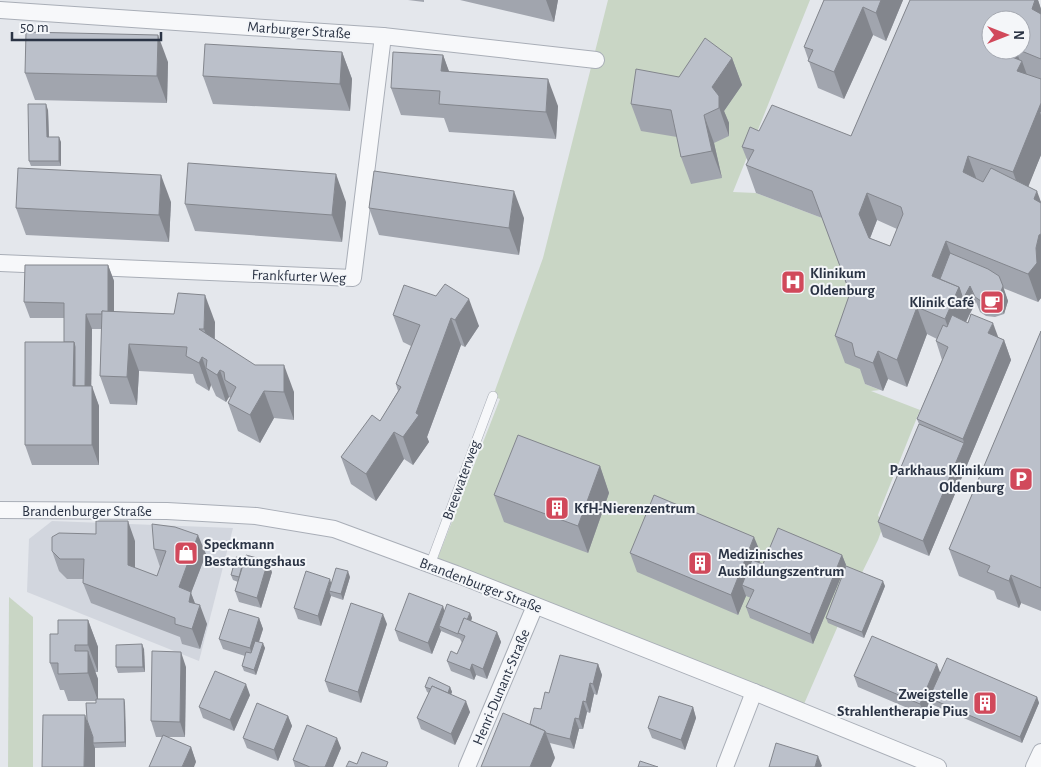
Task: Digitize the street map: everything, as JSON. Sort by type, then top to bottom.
[{"type":"street","name":"Marburger Straße","points":[[0,10],[383,36],[596,60]]},
{"type":"street","name":"Frankfurter Weg","points":[[0,263],[353,278],[383,36]]},
{"type":"street","name":"Brandenburger Straße","points":[[0,510],[167,512],[256,516],[334,529],[754,692],[938,767]]},
{"type":"street","name":"Henri-Dunant-Straße","points":[[467,767],[535,606]]},
{"type":"street","points":[[725,767],[754,692]]},
{"type":"street","points":[[1034,767],[1041,752]]},
{"type":"lane","name":"Breewaterweg","points":[[430,565],[493,396]]},
{"type":"shaded area","points":[[52,521],[233,528],[199,661],[27,592],[29,539]]},
{"type":"green space","points":[[608,0],[810,0],[733,192],[756,193],[822,218],[860,321],[862,370],[865,384],[880,390],[871,391],[920,410],[878,515],[883,526],[878,540],[853,591],[801,711],[437,560],[500,399],[493,396],[543,258]]},
{"type":"green space","points":[[9,597],[33,617],[33,767],[8,767]]},
{"type":"building","points":[[824,0],[881,0],[876,13],[863,7],[834,72],[808,61],[813,50],[804,47]]},
{"type":"building","points":[[910,0],[1035,0],[1032,9],[1041,14],[1041,59],[1031,55],[1031,10],[981,10],[981,60],[1020,60],[1022,61],[1017,71],[1041,79],[1041,103],[1013,172],[968,156],[963,172],[983,182],[991,168],[1037,191],[1034,199],[1041,203],[1041,234],[1039,235],[1036,248],[1037,263],[1028,274],[946,241],[932,276],[959,287],[945,319],[917,307],[897,360],[878,351],[873,363],[855,356],[852,343],[835,336],[850,293],[812,191],[746,165],[754,150],[742,147],[750,127],[759,131],[772,105],[851,136]],"holes":[[[867,193],[901,207],[903,214],[890,246],[869,238],[859,214]]]},
{"type":"building","points":[[26,32],[158,35],[157,76],[25,73]]},
{"type":"building","points":[[705,38],[732,58],[712,87],[719,96],[719,108],[704,115],[712,151],[681,157],[671,110],[631,104],[636,69],[679,77]]},
{"type":"building","points":[[205,44],[342,52],[340,84],[203,76]]},
{"type":"building","points":[[393,52],[443,55],[441,71],[548,79],[546,112],[439,104],[440,91],[391,88]]},
{"type":"building","points":[[28,104],[46,104],[47,137],[59,137],[59,161],[29,161]]},
{"type":"building","points":[[188,163],[336,174],[332,215],[185,204]]},
{"type":"building","points":[[18,168],[161,175],[159,215],[16,208]]},
{"type":"building","points":[[374,171],[514,191],[509,228],[369,208]]},
{"type":"building","points":[[950,253],[988,269],[999,276],[1003,286],[998,299],[990,302],[981,301],[975,297],[970,286],[963,299],[959,287],[940,279]]},
{"type":"building","points":[[25,265],[108,265],[108,312],[102,311],[102,314],[86,314],[85,386],[75,386],[74,342],[64,342],[64,303],[24,302]]},
{"type":"building","points":[[445,284],[469,299],[455,320],[451,318],[416,413],[419,415],[403,437],[394,432],[366,474],[341,457],[372,415],[380,421],[401,387],[396,384],[420,325],[393,315],[404,285],[436,296]]},
{"type":"building","points":[[178,293],[205,295],[204,329],[199,329],[255,365],[284,365],[284,392],[264,391],[250,415],[228,403],[236,387],[225,380],[224,372],[220,370],[217,375],[206,368],[207,360],[202,357],[199,363],[186,356],[187,347],[129,344],[127,377],[100,376],[102,311],[174,314]]},
{"type":"building","points":[[971,314],[993,323],[988,333],[1004,340],[963,439],[917,419],[948,347],[936,341],[943,325],[947,327],[952,315],[968,323]]},
{"type":"building","name":"Parkhaus Klinikum Oldenburg","points":[[1041,331],[1041,588],[1011,575],[1009,581],[987,572],[990,566],[949,549]]},
{"type":"building","points":[[25,342],[74,342],[73,386],[92,386],[92,445],[25,445]]},
{"type":"building","points":[[919,424],[964,443],[923,541],[878,522]]},
{"type":"building","points":[[518,435],[600,466],[578,526],[494,495]]},
{"type":"building","name":"Medizinisches Ausbildungszentrum","points":[[654,495],[754,537],[731,595],[630,553]]},
{"type":"building","points":[[96,521],[128,521],[128,565],[157,576],[166,551],[154,549],[152,524],[175,527],[198,535],[179,587],[191,592],[189,602],[200,605],[192,629],[175,624],[175,618],[83,583],[84,559],[60,559],[52,551],[52,537],[59,533],[96,534]]},
{"type":"building","points":[[778,528],[842,555],[810,634],[746,607],[754,590],[742,585],[752,560],[763,564]]},
{"type":"building","points":[[246,555],[268,561],[257,598],[235,591]]},
{"type":"building","points":[[236,557],[244,559],[239,577],[231,575]]},
{"type":"building","points":[[846,566],[883,581],[862,632],[826,618]]},
{"type":"building","points":[[336,568],[348,571],[341,594],[329,591]]},
{"type":"building","points":[[306,571],[330,579],[318,616],[294,608]]},
{"type":"building","points":[[409,593],[443,606],[428,643],[395,630]]},
{"type":"building","points":[[351,603],[383,614],[358,692],[325,681]]},
{"type":"building","points":[[447,604],[470,613],[467,620],[464,618],[458,634],[439,626]]},
{"type":"building","points":[[229,609],[259,618],[250,648],[219,639]]},
{"type":"building","points":[[464,618],[497,632],[483,669],[472,664],[470,670],[447,661],[451,651],[457,654],[465,636],[458,633]]},
{"type":"building","points":[[58,620],[88,620],[88,645],[75,645],[75,651],[88,651],[88,673],[58,674],[58,663],[50,663],[50,634],[58,634]]},
{"type":"building","points":[[872,636],[937,664],[920,704],[854,676]]},
{"type":"building","points":[[255,641],[263,643],[254,670],[242,666],[246,652],[251,653]]},
{"type":"building","points":[[142,644],[143,667],[116,667],[116,645]]},
{"type":"building","points":[[152,651],[181,652],[180,722],[151,721]]},
{"type":"building","points":[[560,655],[598,664],[593,684],[590,683],[586,702],[583,701],[579,719],[575,718],[570,739],[546,733],[530,724],[534,708],[541,709],[545,692],[549,693]]},
{"type":"building","name":"Zweigstelle Strahlentherapie Pius","points":[[947,658],[1037,697],[1020,737],[929,698]]},
{"type":"building","points":[[215,671],[246,684],[230,720],[199,707]]},
{"type":"building","points":[[429,677],[450,687],[448,693],[432,686],[431,689],[425,687]]},
{"type":"building","points":[[432,686],[466,701],[451,734],[417,718]]},
{"type":"building","points":[[659,696],[693,707],[681,740],[648,728]]},
{"type":"building","points":[[96,699],[124,699],[125,742],[93,743],[93,737],[87,720],[86,703],[96,703]]},
{"type":"building","points":[[257,703],[288,716],[274,750],[243,738]]},
{"type":"building","points":[[503,713],[545,731],[530,767],[481,767]]},
{"type":"building","points":[[43,715],[85,715],[84,767],[42,767]]},
{"type":"building","points":[[307,725],[337,738],[325,767],[310,767],[293,760]]},
{"type":"building","points":[[163,735],[191,747],[182,767],[149,767]]},
{"type":"building","points":[[776,743],[818,756],[815,767],[769,767]]},
{"type":"building","points":[[362,752],[388,762],[386,767],[346,767],[349,761],[357,764]]},
{"type":"building","points":[[640,761],[658,767],[638,767]]},
{"type":"place","name":"Klinikum Oldenburg","points":[[793,282]]},
{"type":"place","name":"Klinik Café","points":[[992,302]]},
{"type":"place","name":"Parkhaus Klinikum Oldenburg","points":[[1021,479]]},
{"type":"place","name":"KfH-Nierenzentrum","points":[[557,508]]},
{"type":"place","name":"Speckmann Bestattungshaus","points":[[186,553]]},
{"type":"place","name":"Medizinisches Ausbildungszentrum","points":[[700,563]]},
{"type":"place","name":"Zweigstelle Strahlentherapie Pius","points":[[985,703]]}]
